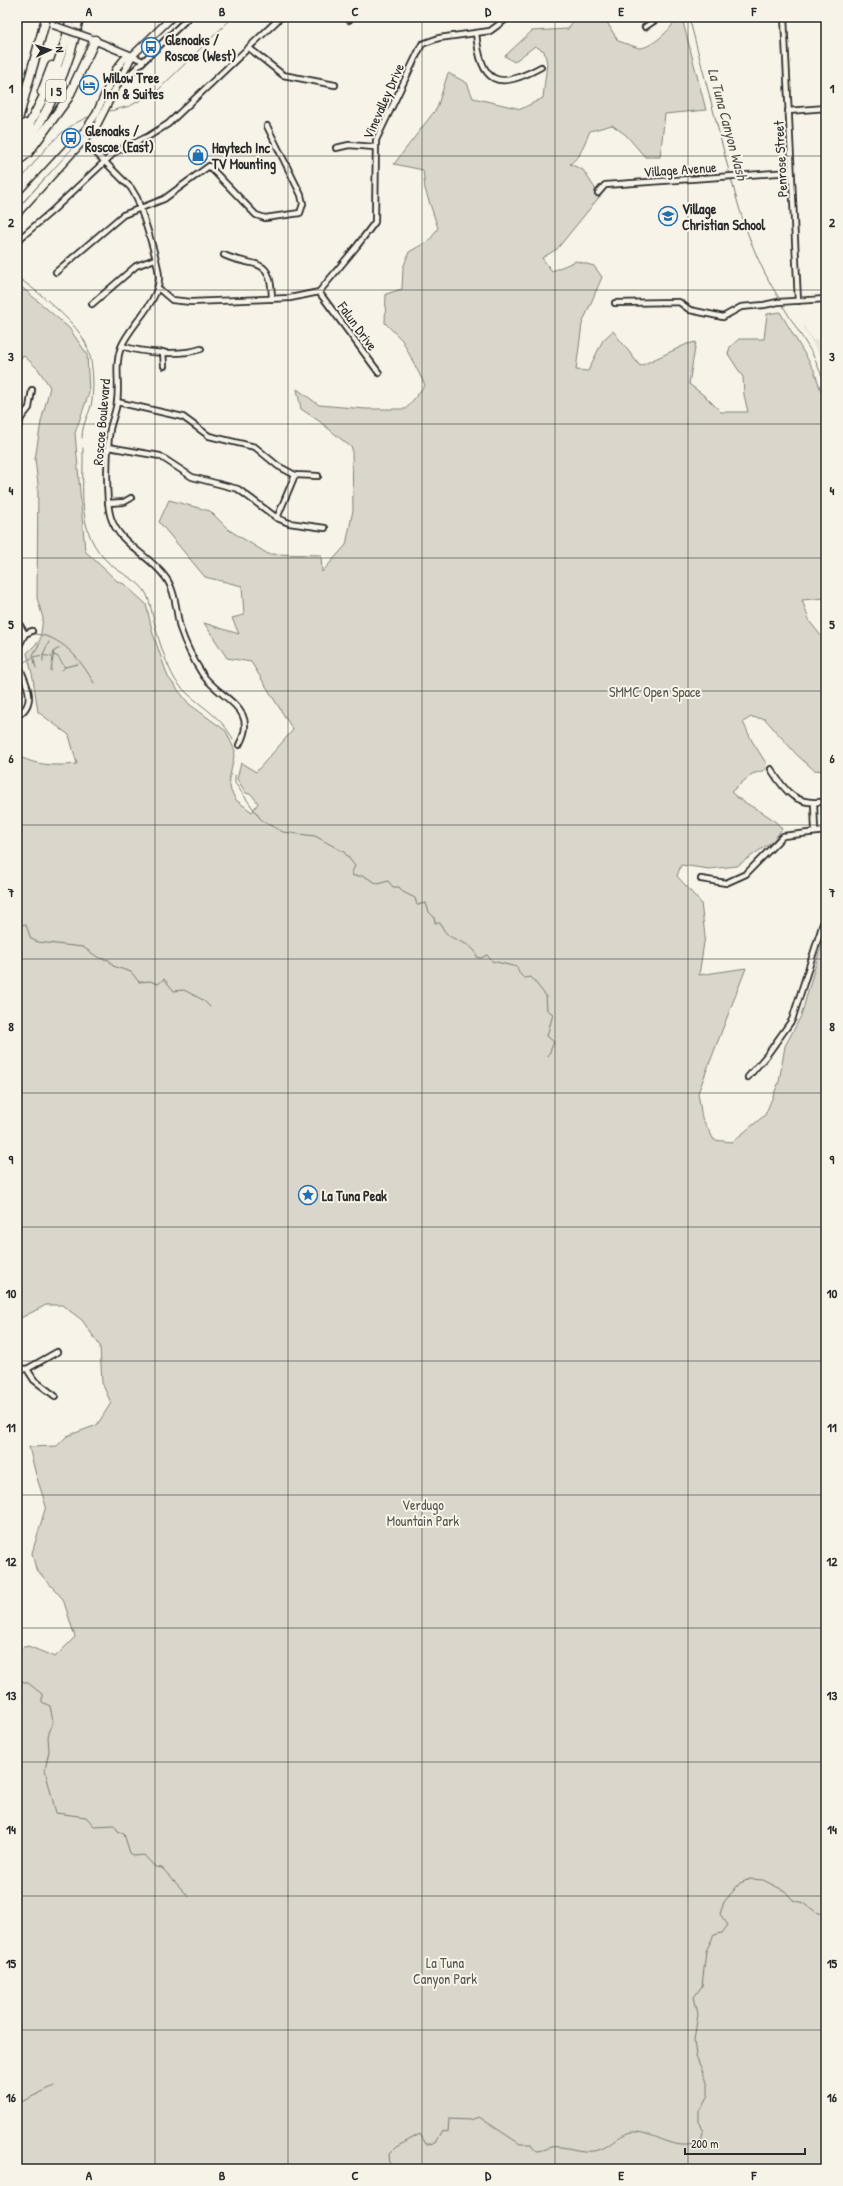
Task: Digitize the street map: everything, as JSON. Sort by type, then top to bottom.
[{"type":"highway","name":"I 5","points":[[17,136],[42,93],[50,74],[66,17]]},
{"type":"highway","points":[[17,144],[44,96],[59,60],[71,17]]},
{"type":"highway","points":[[17,149],[50,91],[63,57],[74,17]]},
{"type":"highway","name":"I 5","points":[[17,158],[44,115],[58,85],[69,56],[79,17]]},
{"type":"highway","points":[[17,123],[48,21]]},
{"type":"highway","points":[[17,162],[28,153],[68,98],[92,39]]},
{"type":"main road","points":[[17,214],[82,139],[96,114],[116,69],[124,59],[132,56],[172,17]]},
{"type":"main road","points":[[48,21],[132,56]]},
{"type":"main road","points":[[17,204],[101,119],[119,78],[131,61],[132,56]]},
{"type":"street","points":[[119,78],[124,79],[128,76],[189,17]]},
{"type":"street","points":[[17,240],[115,152],[149,136],[168,124],[281,17]]},
{"type":"street","name":"Vinevalley Drive","points":[[319,292],[375,222],[374,147],[422,44],[430,40],[495,29],[509,17]]},
{"type":"street","points":[[645,27],[657,17]]},
{"type":"street","name":"Penrose Street","points":[[784,17],[798,301]]},
{"type":"street","points":[[476,33],[478,56],[482,67],[490,75],[500,80],[511,81],[541,67]]},
{"type":"street","points":[[249,48],[283,75],[335,85]]},
{"type":"street","points":[[132,56],[143,61]]},
{"type":"street","points":[[788,111],[826,108]]},
{"type":"street","points":[[56,272],[123,215],[164,199],[209,166],[256,214],[265,218],[300,212],[303,204],[301,195],[267,126]]},
{"type":"street","points":[[82,139],[131,188],[140,208],[155,259],[159,278],[158,288],[172,300],[191,302],[272,299],[303,296],[319,292]]},
{"type":"street","points":[[336,148],[349,145],[374,147]]},
{"type":"street","name":"Village Avenue","points":[[598,193],[605,185],[791,172]]},
{"type":"street","points":[[224,255],[260,265],[266,270],[271,282],[272,299]]},
{"type":"street","points":[[92,304],[136,266],[155,259]]},
{"type":"street","name":"Roscoe Boulevard","points":[[158,288],[122,346],[117,363],[117,402],[110,429],[108,447],[108,503],[110,516],[122,537],[156,565],[167,580],[173,593],[181,629],[204,676],[242,715],[246,726],[244,735],[239,745]]},
{"type":"street","name":"Falun Drive","points":[[319,292],[379,374]]},
{"type":"street","points":[[615,303],[679,302],[690,310],[723,317],[741,307],[780,301],[826,299]]},
{"type":"street","points":[[122,346],[137,352],[191,352],[201,349]]},
{"type":"street","points":[[163,352],[164,366]]},
{"type":"street","points":[[17,431],[21,418],[29,408],[32,390]]},
{"type":"street","points":[[117,402],[183,417],[210,436],[255,447],[278,466],[295,475],[318,476]]},
{"type":"street","points":[[108,447],[160,456],[192,478],[238,489],[277,518],[289,523],[325,528]]},
{"type":"street","points":[[277,518],[295,475]]},
{"type":"street","points":[[108,503],[124,502],[131,498]]},
{"type":"street","points":[[17,620],[25,634]]},
{"type":"street","points":[[17,650],[25,634],[32,631]]},
{"type":"street","points":[[17,661],[29,693],[27,706],[17,716]]},
{"type":"street","points":[[771,769],[784,789],[798,799],[814,804],[826,801]]},
{"type":"street","points":[[814,804],[815,831]]},
{"type":"street","points":[[701,879],[726,883],[746,874],[783,836],[826,830]]},
{"type":"street","points":[[748,1076],[792,1020],[826,914]]},
{"type":"street","points":[[17,1368],[27,1369],[57,1352]]},
{"type":"street","points":[[27,1369],[34,1380],[54,1396]]},
{"type":"shaded area","points":[[804,326],[813,340],[826,339],[826,366],[803,327]]},
{"type":"green space","points":[[579,17],[604,17],[618,41],[639,48],[649,45],[660,38],[670,28],[675,20],[682,18],[706,110],[665,114],[660,157],[645,157],[626,135],[612,125],[590,131],[579,156],[570,164],[583,170],[600,196],[557,249],[542,258],[552,271],[576,261],[594,266],[602,277],[582,324],[576,370],[588,371],[603,340],[613,331],[640,366],[687,344],[696,342],[689,384],[706,397],[721,412],[748,412],[744,395],[743,377],[728,354],[730,347],[739,339],[764,339],[767,314],[780,312],[814,370],[826,406],[826,598],[802,600],[810,622],[826,642],[826,771],[814,770],[797,755],[765,719],[751,717],[743,722],[752,741],[766,763],[765,770],[752,774],[731,792],[744,802],[771,818],[782,829],[773,841],[737,866],[709,869],[681,865],[677,876],[701,903],[705,936],[699,975],[746,968],[698,1093],[702,1118],[714,1140],[732,1142],[765,1115],[779,1082],[785,1046],[801,1016],[826,928],[826,2169],[17,2169],[17,1649],[28,1646],[55,1657],[75,1637],[63,1599],[36,1569],[32,1553],[46,1506],[29,1447],[57,1446],[67,1436],[97,1425],[111,1403],[102,1383],[100,1346],[82,1320],[62,1305],[46,1305],[17,1320],[17,755],[24,759],[39,763],[62,765],[77,764],[69,735],[38,712],[33,678],[27,653],[40,640],[43,618],[37,598],[38,484],[35,459],[41,422],[50,387],[38,369],[23,355],[17,366],[17,283],[69,328],[87,354],[89,393],[75,433],[85,551],[117,581],[124,584],[146,604],[153,634],[168,677],[189,704],[226,731],[235,751],[229,781],[231,791],[236,800],[252,812],[258,803],[252,795],[246,793],[237,779],[241,763],[256,772],[293,730],[251,662],[227,658],[204,623],[239,634],[232,618],[244,615],[242,586],[205,577],[159,522],[169,500],[210,511],[229,530],[268,554],[321,555],[322,572],[346,545],[353,510],[352,448],[319,421],[301,409],[297,389],[319,405],[366,409],[406,409],[425,385],[402,340],[385,323],[386,294],[402,289],[403,268],[409,252],[430,240],[438,228],[425,189],[423,170],[394,164],[437,108],[448,73],[467,83],[473,98],[521,109],[543,98],[547,63],[544,51],[535,46],[514,62],[505,56],[532,31],[568,29],[573,21]]},
{"type":"waterway","points":[[110,111],[130,106],[157,91],[233,17]]},
{"type":"waterway","name":"La Tuna Canyon Wash","points":[[689,17],[730,175]]},
{"type":"waterway","points":[[17,185],[48,146],[66,130],[88,117]]},
{"type":"waterway","name":"La Tuna Canyon Wash","points":[[731,178],[740,210],[757,256],[771,286],[780,300]]},
{"type":"waterway","points":[[17,277],[64,316],[80,334],[88,348],[93,378],[93,393],[91,405],[83,427],[82,438]]},
{"type":"waterway","name":"La Tuna Canyon Wash","points":[[781,303],[812,353],[826,385]]},
{"type":"waterway","points":[[83,448],[84,510],[86,525],[91,539],[99,552],[110,564],[140,585],[144,590],[150,602],[156,631],[164,654],[176,681],[190,696],[222,723],[233,740]]},
{"type":"waterway","points":[[32,634],[52,638],[61,643],[76,657],[94,683]]},
{"type":"waterway","points":[[43,661],[43,654],[49,642]]},
{"type":"waterway","points":[[36,668],[33,655],[40,643]]},
{"type":"waterway","points":[[51,671],[54,651],[60,648]]},
{"type":"waterway","points":[[20,665],[35,656],[43,655],[52,657]]},
{"type":"waterway","points":[[53,655],[57,656],[65,667]]},
{"type":"waterway","points":[[62,670],[65,667],[78,664]]},
{"type":"waterway","points":[[235,775],[235,783],[262,821],[283,832],[315,836],[344,852],[355,866],[352,872],[353,876],[364,876],[378,884],[388,881],[393,887],[399,887],[403,892],[415,898],[417,905],[426,903],[429,912],[434,917],[435,923],[440,923],[447,934],[473,949],[477,957],[481,958],[487,955],[492,961],[517,967],[519,973],[524,978],[531,977],[546,996],[547,1010],[553,1014],[547,1036],[554,1042],[548,1056]]},
{"type":"waterway","points":[[17,923],[26,925],[31,939],[38,942],[83,947],[99,958],[109,960],[113,966],[131,972],[139,982],[150,981],[158,984],[164,979],[174,991],[184,990],[203,1000],[210,1007]]},
{"type":"waterway","points":[[17,1680],[28,1683],[42,1694],[42,1702],[50,1706],[53,1722],[48,1736],[49,1751],[45,1770],[56,1813],[86,1817],[94,1826],[114,1825],[118,1831],[124,1834],[130,1853],[135,1856],[144,1855],[155,1867],[162,1868],[189,1897]]},
{"type":"waterway","points":[[383,2169],[390,2166],[389,2154],[396,2147],[420,2134],[426,2144],[435,2143],[442,2130],[448,2132],[449,2119],[470,2120],[479,2117],[520,2144],[531,2144],[536,2151],[551,2147],[561,2147],[583,2151],[600,2150],[631,2132],[646,2134],[669,2142],[684,2145],[701,2141],[703,2132],[699,2122],[699,2111],[708,2095],[708,2084],[696,2056],[694,2040],[698,2014],[694,1997],[702,1986],[706,1951],[714,1935],[722,1933],[728,1925],[720,1914],[724,1902],[740,1883],[750,1879],[763,1880],[785,1891],[793,1900],[804,1903],[816,1912],[826,1915]]},
{"type":"waterway","points":[[17,2104],[54,2086]]},
{"type":"place","name":"Glenoaks / Roscoe (West)","points":[[151,47]]},
{"type":"place","name":"Willow Tree Inn & Suites","points":[[89,85]]},
{"type":"place","name":"Glenoaks / Roscoe (East)","points":[[71,138]]},
{"type":"place","name":"Haytech Inc TV Mounting","points":[[198,155]]},
{"type":"place","name":"Village Christian School","points":[[668,216]]},
{"type":"place","name":"La Tuna Peak","points":[[308,1195]]},
{"type":"park label","name":"SMMC Open Space","points":[[655,691]]},
{"type":"park label","name":"Verdugo Mountain Park","points":[[423,1512]]},
{"type":"park label","name":"La Tuna Canyon Park","points":[[445,1970]]}]
